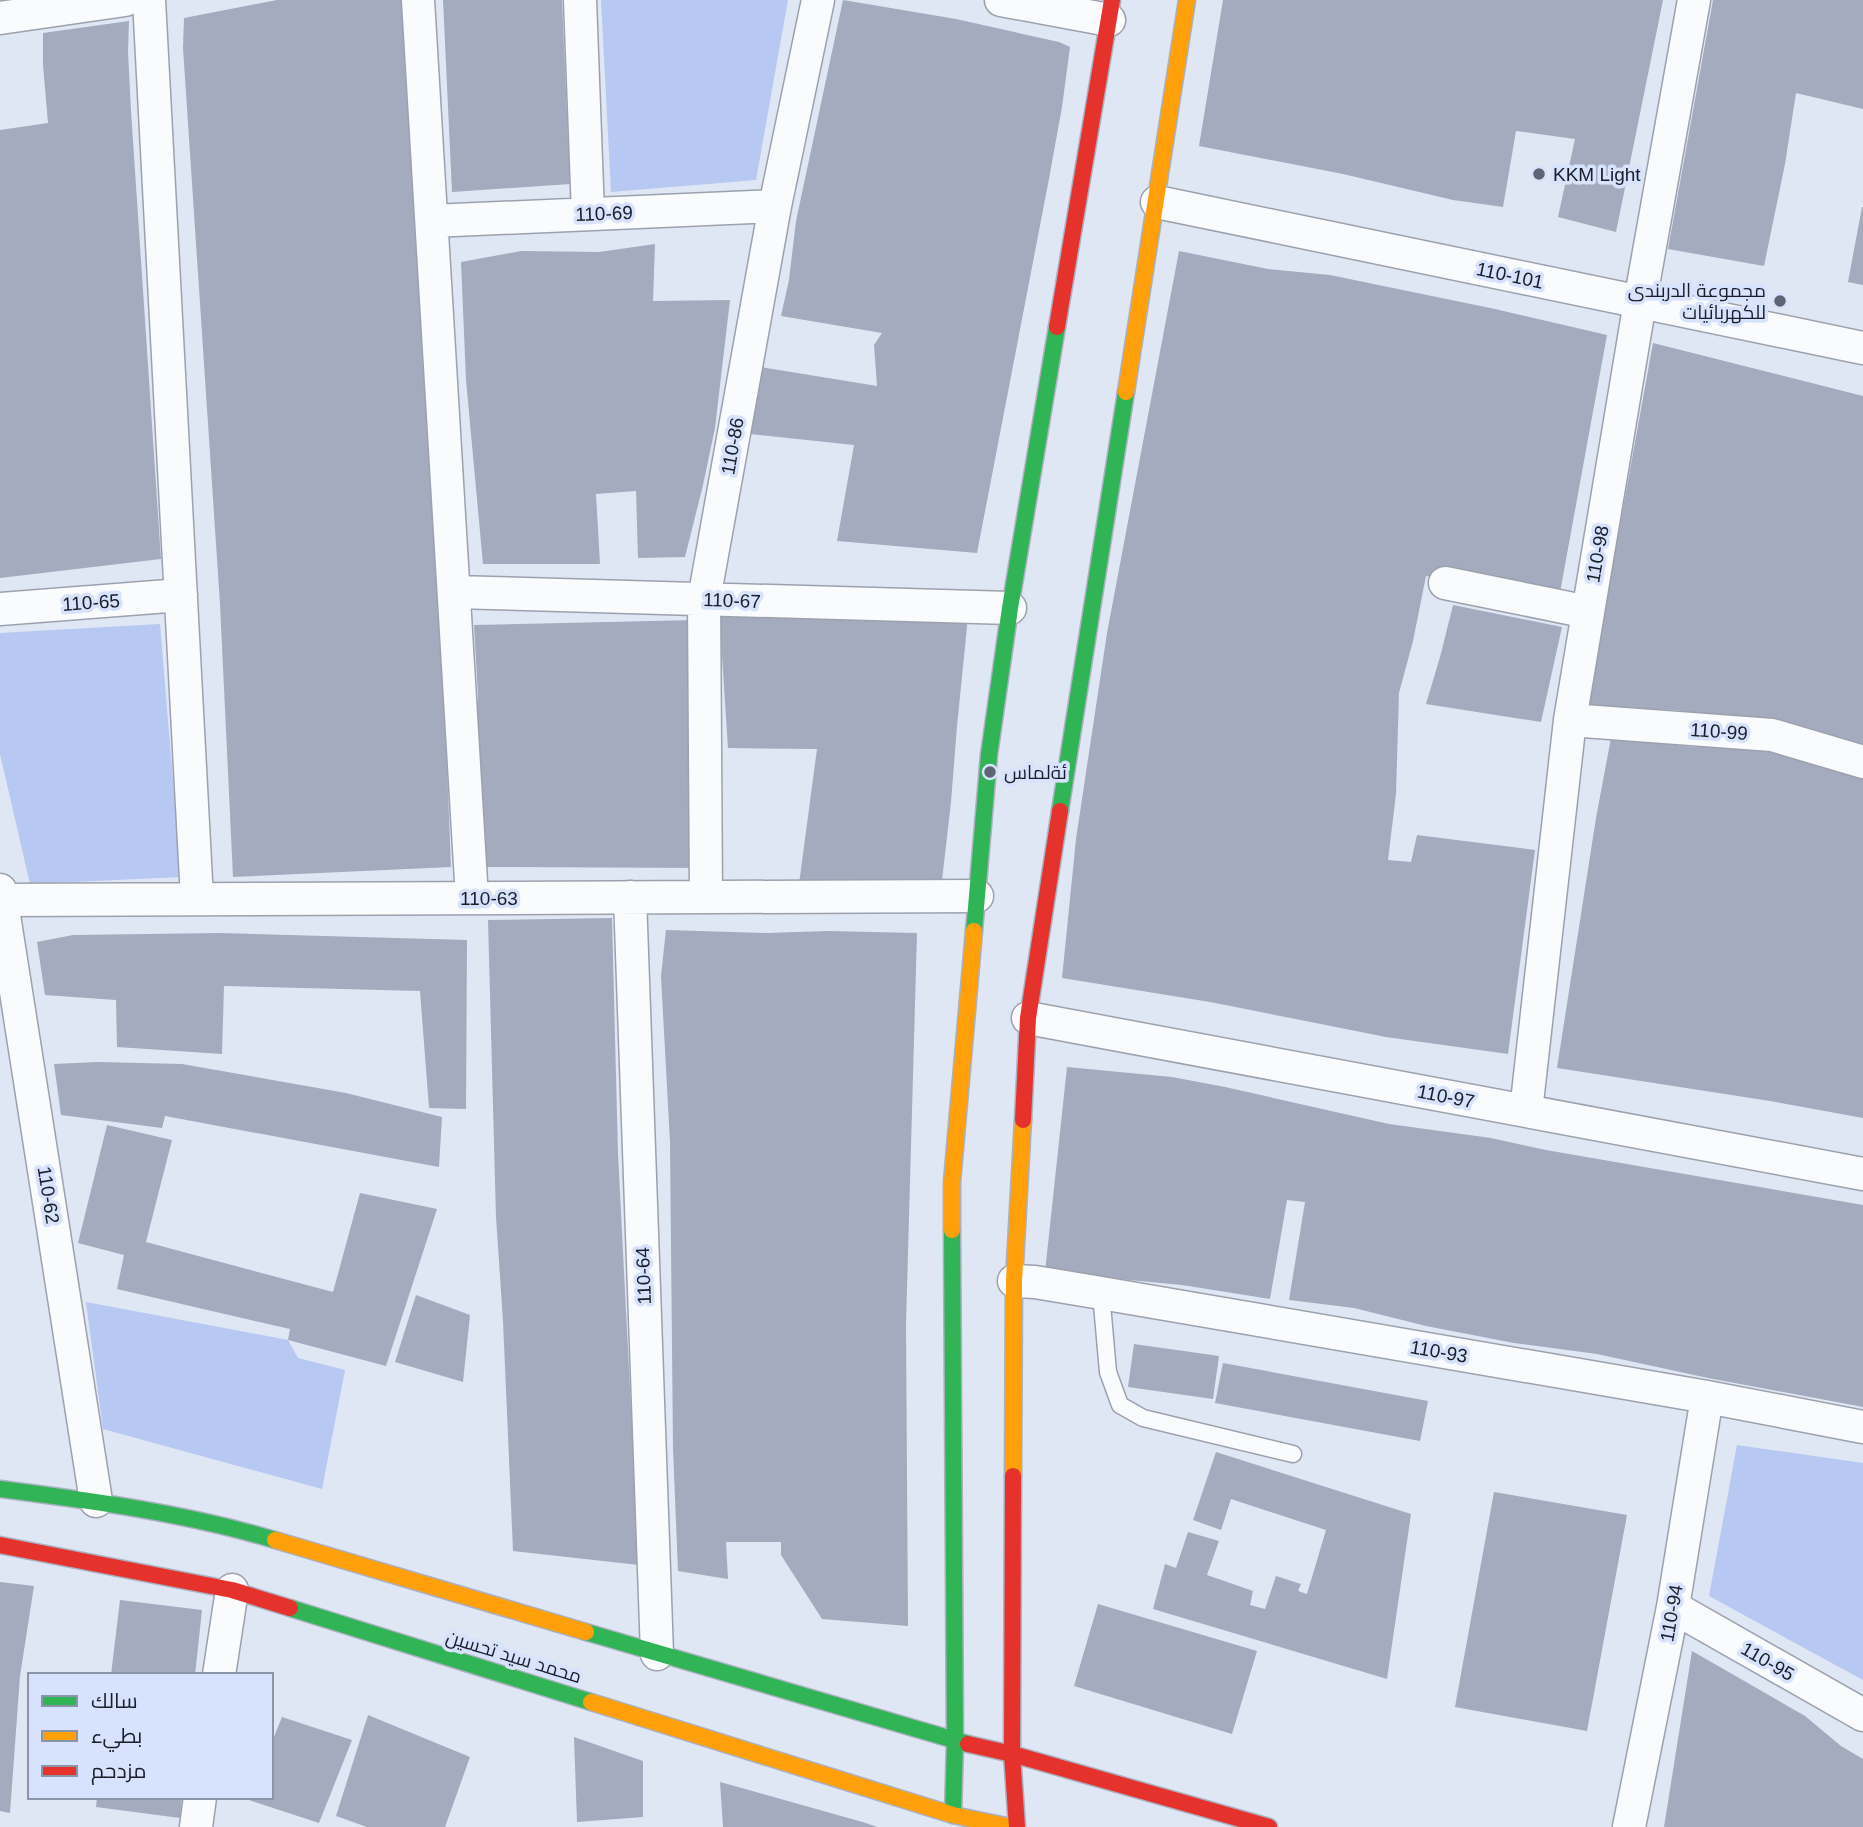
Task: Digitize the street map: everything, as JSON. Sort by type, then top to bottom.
[{"type":"main road","points":[[1017,1827],[1012,1754],[1014,1281],[1028,1018],[1187,0]]},
{"type":"main road","points":[[953,1815],[955,1741],[952,1182],[989,755],[1010,608],[1110,10]]},
{"type":"main road","points":[[0,1489],[96,1501],[228,1526],[955,1741],[1012,1754],[1269,1827]]},
{"type":"main road","name":"محمد سید تحسین","points":[[0,1545],[232,1590],[953,1815],[1011,1827]]},
{"type":"street","points":[[0,18],[125,0]]},
{"type":"street","points":[[149,0],[197,899]]},
{"type":"street","points":[[418,0],[472,898]]},
{"type":"street","points":[[580,0],[588,214]]},
{"type":"street","name":"110-86","points":[[706,897],[704,599],[775,206],[818,0]]},
{"type":"street","points":[[1000,0],[1110,10]]},
{"type":"street","name":"110-98","points":[[1526,1111],[1570,720],[1694,0]]},
{"type":"street","name":"110-101","points":[[1157,202],[1863,348]]},
{"type":"street","name":"110-69","points":[[432,221],[775,206]]},
{"type":"street","points":[[1445,583],[1588,612]]},
{"type":"street","name":"110-67","points":[[454,592],[1010,608]]},
{"type":"street","name":"110-65","points":[[0,609],[181,595]]},
{"type":"street","name":"110-99","points":[[1570,720],[1772,734],[1863,762]]},
{"type":"street","name":"110-63","points":[[1,895],[197,899],[977,896]]},
{"type":"street","name":"110-62","points":[[1,895],[8,983],[96,1501]]},
{"type":"street","name":"110-64","points":[[630,897],[657,1654]]},
{"type":"street","name":"110-97","points":[[1028,1018],[1863,1174]]},
{"type":"street","name":"110-93","points":[[1014,1281],[1101,1293],[1863,1427]]},
{"type":"street","name":"110-94","points":[[1629,1827],[1673,1607],[1707,1398]]},
{"type":"street","points":[[219,1673],[232,1590]]},
{"type":"street","name":"110-95","points":[[1673,1607],[1863,1715]]},
{"type":"street","points":[[195,1827],[200,1799]]},
{"type":"lane","points":[[1101,1293],[1108,1372],[1120,1405],[1143,1418],[1293,1454]]},
{"type":"shaded area","points":[[601,0],[788,0],[756,180],[611,192]]},
{"type":"shaded area","points":[[160,624],[181,877],[30,884],[0,754],[0,633]]},
{"type":"shaded area","points":[[86,1302],[288,1340],[298,1358],[345,1370],[322,1489],[103,1429]]},
{"type":"shaded area","points":[[1737,1445],[1863,1463],[1863,1680],[1709,1596]]},
{"type":"building","points":[[277,0],[407,0],[422,351],[434,517],[451,867],[233,877],[220,604],[183,48],[184,18]]},
{"type":"building","points":[[443,0],[562,0],[570,184],[452,192]]},
{"type":"building","points":[[843,0],[956,19],[1059,42],[1070,47],[1048,184],[977,553],[837,541],[854,445],[749,434],[761,367],[877,386],[874,345],[882,333],[781,316],[789,280],[796,221]]},
{"type":"building","points":[[1223,0],[1663,0],[1616,232],[1558,217],[1575,139],[1516,131],[1503,207],[1453,200],[1343,174],[1199,146]]},
{"type":"building","points":[[1713,0],[1863,0],[1863,109],[1796,93],[1764,266],[1668,249]]},
{"type":"building","points":[[129,21],[131,111],[161,559],[0,578],[0,130],[48,123],[43,33]]},
{"type":"building","points":[[1863,207],[1863,285],[1848,282]]},
{"type":"building","points":[[655,244],[653,301],[730,300],[715,428],[685,557],[638,558],[636,491],[596,494],[600,564],[483,564],[466,380],[461,262],[521,251],[599,252]]},
{"type":"building","points":[[1179,251],[1268,269],[1330,275],[1607,335],[1559,598],[1426,576],[1399,693],[1396,794],[1388,860],[1411,862],[1417,835],[1535,850],[1508,1054],[1386,1037],[1210,1002],[1062,978],[1076,839],[1107,633]]},
{"type":"building","points":[[1653,343],[1863,396],[1863,756],[1706,720],[1677,710],[1588,711]]},
{"type":"building","points":[[1453,605],[1562,627],[1541,722],[1426,704]]},
{"type":"building","points":[[719,610],[968,617],[941,889],[799,884],[817,749],[728,748]]},
{"type":"building","points":[[696,620],[705,868],[483,867],[474,625]]},
{"type":"building","points":[[1611,738],[1694,747],[1775,746],[1863,772],[1863,1118],[1557,1068]]},
{"type":"building","points":[[612,918],[618,1154],[639,1565],[513,1551],[496,1217],[488,920]]},
{"type":"building","points":[[666,930],[917,933],[906,1324],[908,1626],[822,1619],[781,1555],[781,1542],[726,1542],[728,1579],[678,1571],[673,1448],[670,1142],[661,976]]},
{"type":"building","points":[[221,933],[467,940],[466,1109],[429,1108],[420,991],[224,986],[222,1054],[117,1047],[116,1000],[45,995],[37,942],[73,935]]},
{"type":"building","points":[[54,1064],[182,1064],[346,1093],[442,1117],[439,1167],[165,1116],[162,1128],[61,1115]]},
{"type":"building","points":[[1067,1067],[1172,1077],[1389,1124],[1491,1138],[1863,1205],[1863,1407],[1597,1354],[1514,1343],[1426,1326],[1354,1308],[1289,1300],[1305,1202],[1287,1200],[1270,1299],[1182,1285],[1045,1272]]},
{"type":"building","points":[[107,1125],[172,1140],[146,1242],[333,1292],[360,1193],[437,1209],[386,1366],[288,1340],[290,1329],[117,1289],[124,1255],[78,1243]]},
{"type":"building","points":[[416,1295],[470,1315],[463,1382],[395,1362]]},
{"type":"building","points":[[1134,1344],[1219,1356],[1213,1399],[1128,1387]]},
{"type":"building","points":[[1223,1363],[1428,1401],[1420,1441],[1215,1403]]},
{"type":"building","points":[[1216,1452],[1411,1514],[1387,1679],[1153,1609],[1165,1564],[1176,1568],[1188,1532],[1219,1541],[1207,1575],[1253,1591],[1250,1605],[1265,1609],[1276,1576],[1301,1584],[1298,1591],[1307,1594],[1326,1530],[1231,1499],[1221,1530],[1193,1520]]},
{"type":"building","points":[[1494,1492],[1627,1515],[1587,1731],[1455,1707]]},
{"type":"building","points":[[0,1582],[34,1586],[20,1676],[10,1813],[0,1811]]},
{"type":"building","points":[[120,1600],[202,1610],[195,1673],[111,1673]]},
{"type":"building","points":[[1098,1604],[1257,1651],[1232,1734],[1074,1686]]},
{"type":"building","points":[[1692,1651],[1805,1716],[1841,1746],[1863,1759],[1863,1827],[1664,1827]]},
{"type":"building","points":[[368,1715],[470,1757],[445,1827],[367,1827],[336,1816]]},
{"type":"building","points":[[282,1717],[352,1740],[319,1823],[249,1800],[273,1799],[273,1739]]},
{"type":"building","points":[[574,1737],[643,1761],[643,1817],[577,1822]]},
{"type":"building","points":[[720,1782],[866,1823],[877,1827],[723,1827]]},
{"type":"building","points":[[97,1799],[182,1799],[180,1818],[96,1807]]},
{"type":"traffic: fast","points":[[974,931],[989,755],[1010,608],[1057,327]]},
{"type":"traffic: fast","points":[[1060,811],[1126,392]]},
{"type":"traffic: fast","points":[[952,1230],[955,1741],[953,1815]]},
{"type":"traffic: fast","points":[[0,1489],[173,1515],[275,1540]]},
{"type":"traffic: fast","points":[[290,1608],[591,1702]]},
{"type":"traffic: fast","points":[[586,1632],[968,1744]]},
{"type":"traffic: slow","points":[[1126,392],[1187,0]]},
{"type":"traffic: slow","points":[[952,1230],[952,1182],[974,931]]},
{"type":"traffic: slow","points":[[1013,1476],[1014,1281],[1023,1120]]},
{"type":"traffic: slow","points":[[275,1540],[586,1632]]},
{"type":"traffic: slow","points":[[591,1702],[953,1815],[1011,1827]]},
{"type":"traffic: jam","points":[[1057,327],[1112,0]]},
{"type":"traffic: jam","points":[[1023,1120],[1028,1018],[1060,811]]},
{"type":"traffic: jam","points":[[1013,1476],[1012,1754],[1017,1827]]},
{"type":"traffic: jam","points":[[0,1545],[232,1590],[290,1608]]},
{"type":"traffic: jam","points":[[968,1744],[1269,1827]]},
{"type":"place","name":"KKM Light","points":[[1539,174]]},
{"type":"place","name":"مجموعة الدربندی للكهربائیات","points":[[1780,301]]},
{"type":"place","name":"ئةلماس","points":[[990,772]]}]
